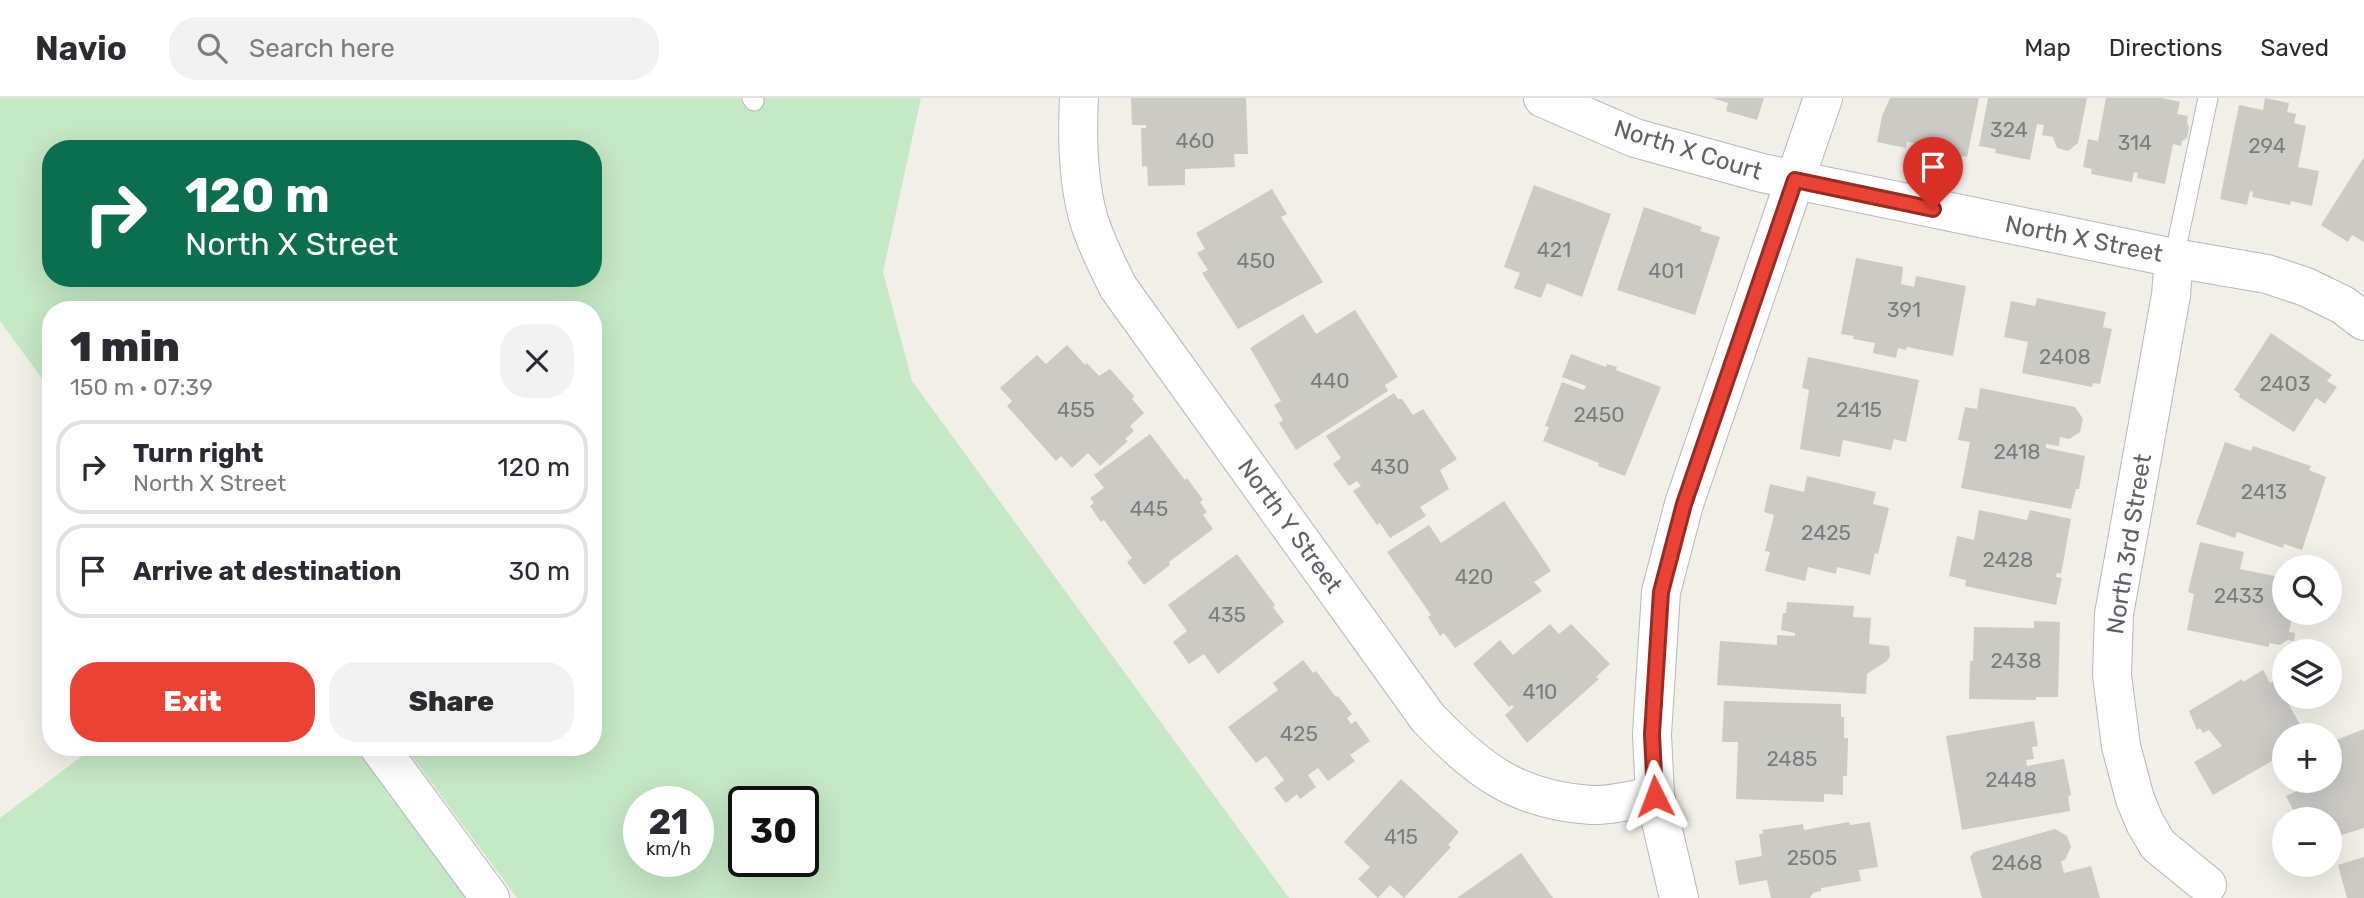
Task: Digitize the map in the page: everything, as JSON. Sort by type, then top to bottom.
[{"type":"street","name":"North Y Street","points":[[1079,98],[1078,141],[1088,216],[1099,248],[1118,287],[1428,719],[1462,753],[1499,780],[1538,796],[1593,805],[1655,796]]},
{"type":"street","name":"North X Court","points":[[1543,98],[1635,138],[1795,180]]},
{"type":"street","points":[[1679,898],[1655,796],[1653,721],[1661,592],[1684,504],[1824,98]]},
{"type":"street","name":"North X Street","points":[[1795,180],[2174,258],[2267,274],[2343,305],[2364,321]]},
{"type":"street","name":"North 3rd Street","points":[[2174,258],[2171,295],[2114,614],[2112,676],[2124,757],[2135,799],[2145,823],[2158,845],[2207,885]]},
{"type":"street","points":[[386,756],[490,898]]},
{"type":"lane","points":[[2174,258],[2208,98]]},
{"type":"green space","points":[[0,98],[921,98],[883,272],[912,381],[1289,898],[517,898],[412,756],[602,756],[602,301],[42,301],[42,379],[0,321]]},
{"type":"green space","points":[[82,756],[369,756],[472,898],[0,898],[0,818]]},
{"type":"building","points":[[1131,98],[1246,98],[1248,154],[1234,154],[1235,167],[1185,169],[1185,185],[1148,186],[1147,166],[1142,167],[1141,128],[1146,128],[1146,125],[1132,125]]},
{"type":"building","points":[[1712,98],[1764,98],[1757,120],[1726,111],[1728,103]]},
{"type":"building","points":[[1890,98],[1979,98],[1967,157],[1932,150],[1933,146],[1907,142],[1906,148],[1877,142],[1882,116]]},
{"type":"building","points":[[1988,98],[2087,98],[2078,143],[2068,151],[2057,148],[2053,137],[2042,135],[2044,125],[2037,124],[2030,160],[1995,153],[1996,149],[1979,146]]},
{"type":"building","points":[[2106,98],[2162,98],[2180,102],[2177,114],[2188,116],[2187,138],[2182,141],[2181,146],[2173,144],[2165,184],[2137,178],[2138,173],[2134,172],[2132,182],[2091,174],[2092,169],[2083,167],[2088,139],[2098,141]]},
{"type":"building","points":[[2265,98],[2289,103],[2287,112],[2296,114],[2294,123],[2306,126],[2298,167],[2319,171],[2312,206],[2291,201],[2290,205],[2252,197],[2253,192],[2250,191],[2247,205],[2220,199],[2239,105],[2263,110]]},
{"type":"building","points":[[2364,157],[2364,242],[2352,235],[2348,242],[2321,225]]},
{"type":"building","points":[[1534,185],[1611,214],[1582,297],[1547,283],[1541,298],[1514,288],[1520,273],[1504,267]]},
{"type":"building","points":[[1272,189],[1287,214],[1281,217],[1323,282],[1238,329],[1202,273],[1208,270],[1197,253],[1205,249],[1196,233]]},
{"type":"building","points":[[1644,207],[1702,227],[1700,231],[1720,237],[1695,315],[1617,290]]},
{"type":"building","points":[[1856,258],[1903,267],[1901,284],[1914,287],[1916,276],[1966,286],[1953,356],[1907,347],[1906,350],[1898,348],[1896,358],[1873,353],[1875,343],[1841,334]]},
{"type":"building","points":[[2037,298],[2106,312],[2103,327],[2112,329],[2100,384],[2093,383],[2092,387],[2022,373],[2028,342],[2004,337],[2011,301],[2035,306]]},
{"type":"building","points":[[1355,310],[1398,377],[1385,385],[1388,391],[1296,450],[1279,423],[1283,420],[1274,405],[1281,401],[1250,348],[1303,314],[1316,334]]},
{"type":"building","points":[[2271,333],[2332,375],[2327,381],[2337,387],[2325,404],[2316,398],[2294,432],[2239,397],[2240,394],[2234,390]]},
{"type":"building","points":[[1067,345],[1099,376],[1110,369],[1134,396],[1132,399],[1144,413],[1130,426],[1134,431],[1125,439],[1128,441],[1100,466],[1088,453],[1072,468],[1061,456],[1056,461],[1007,406],[1012,401],[1000,388],[1037,355],[1046,364]]},
{"type":"building","points":[[1571,354],[1606,367],[1607,364],[1617,367],[1616,370],[1661,387],[1625,476],[1543,441],[1549,427],[1545,426],[1562,382],[1584,390],[1586,386],[1562,377]]},
{"type":"building","points":[[1808,357],[1919,380],[1906,442],[1894,439],[1891,450],[1843,440],[1840,457],[1800,449],[1809,390],[1802,388]]},
{"type":"building","points":[[1980,388],[2075,407],[2083,419],[2080,432],[2069,439],[2060,437],[2059,446],[2046,444],[2046,448],[2085,456],[2079,489],[2076,489],[2071,509],[1961,488],[1970,442],[1958,440],[1965,407],[1977,409]]},
{"type":"building","points":[[1394,393],[1398,399],[1402,399],[1413,415],[1423,409],[1457,459],[1440,470],[1449,489],[1420,507],[1426,516],[1390,538],[1380,523],[1377,525],[1353,491],[1361,486],[1357,481],[1349,486],[1333,464],[1341,458],[1326,436]]},
{"type":"building","points":[[1150,434],[1203,500],[1200,502],[1207,512],[1203,515],[1213,529],[1169,562],[1170,565],[1144,585],[1127,562],[1132,558],[1090,506],[1094,503],[1090,498],[1104,488],[1094,475]]},
{"type":"building","points":[[2225,442],[2251,451],[2253,446],[2311,466],[2309,470],[2326,477],[2302,550],[2284,544],[2283,548],[2237,532],[2235,538],[2196,524]]},
{"type":"building","points":[[1807,476],[1876,492],[1873,504],[1889,508],[1870,575],[1837,567],[1836,574],[1808,567],[1805,581],[1765,571],[1770,552],[1765,551],[1774,515],[1764,512],[1770,484],[1804,492]]},
{"type":"building","points":[[1504,501],[1551,571],[1534,582],[1542,591],[1455,648],[1444,633],[1440,636],[1428,617],[1431,615],[1387,552],[1429,525],[1441,543]]},
{"type":"building","points":[[1979,510],[2027,520],[2030,510],[2071,519],[2061,574],[2057,573],[2056,577],[2062,578],[2056,605],[1965,586],[1966,580],[1949,576],[1957,536],[1974,540]]},
{"type":"building","points":[[2200,542],[2244,552],[2240,569],[2272,576],[2272,625],[2290,625],[2289,632],[2295,633],[2294,639],[2272,639],[2269,647],[2187,630],[2194,594],[2188,592]]},
{"type":"building","points":[[1237,554],[1275,605],[1273,607],[1284,622],[1218,674],[1204,654],[1189,664],[1173,642],[1187,631],[1168,605]]},
{"type":"building","points":[[1787,602],[1854,606],[1853,617],[1871,618],[1869,644],[1889,646],[1890,656],[1867,674],[1866,694],[1717,685],[1720,641],[1777,645],[1777,635],[1795,636],[1795,633],[1781,630]]},
{"type":"building","points":[[2034,621],[2060,622],[2058,697],[2036,697],[2036,700],[1969,699],[1974,627],[2034,628]]},
{"type":"building","points":[[1550,624],[1559,634],[1571,624],[1610,664],[1596,677],[1599,679],[1527,743],[1505,715],[1514,707],[1509,707],[1473,664],[1500,640],[1513,655]]},
{"type":"building","points":[[1303,660],[1313,673],[1316,671],[1336,697],[1338,696],[1352,714],[1347,718],[1351,724],[1356,721],[1370,741],[1350,755],[1355,761],[1328,781],[1318,768],[1308,775],[1316,787],[1300,799],[1297,794],[1286,803],[1274,788],[1284,780],[1266,756],[1256,763],[1228,727],[1278,690],[1273,683]]},
{"type":"building","points":[[2263,670],[2270,683],[2272,682],[2272,709],[2291,709],[2299,723],[2272,723],[2272,761],[2213,795],[2194,762],[2222,746],[2209,730],[2203,733],[2200,728],[2197,730],[2189,711],[2242,679],[2243,682]]},
{"type":"building","points":[[1724,701],[1841,704],[1844,738],[1848,738],[1847,776],[1843,776],[1843,795],[1824,794],[1824,802],[1736,799],[1738,742],[1722,742]]},
{"type":"building","points":[[2034,721],[2038,746],[2032,747],[2034,759],[2026,760],[2027,766],[2064,759],[2071,795],[2068,796],[2070,811],[1962,830],[1946,736]]},
{"type":"building","points":[[2364,729],[2364,828],[2342,835],[2342,807],[2292,807],[2286,796],[2293,793],[2342,793],[2342,738]]},
{"type":"building","points":[[1401,779],[1459,832],[1448,845],[1451,847],[1404,898],[1390,885],[1378,898],[1358,879],[1370,867],[1344,842]]},
{"type":"building","points":[[1849,822],[1850,825],[1870,822],[1878,867],[1859,870],[1861,881],[1821,888],[1821,891],[1813,893],[1810,898],[1771,898],[1767,880],[1739,885],[1735,861],[1762,856],[1759,834],[1763,834],[1762,830],[1803,824],[1804,830]]},
{"type":"building","points":[[2055,829],[2067,836],[2071,847],[2065,860],[2061,861],[2064,873],[2091,866],[2100,898],[1982,898],[1970,857],[1974,852]]},
{"type":"building","points":[[1521,853],[1553,898],[1457,898]]},
{"type":"building","points":[[2364,857],[2364,898],[2347,898],[2341,877],[2342,864]]},
{"type":"route","points":[[1655,796],[1652,734],[1661,592],[1684,504],[1795,180],[1933,209]]}]
